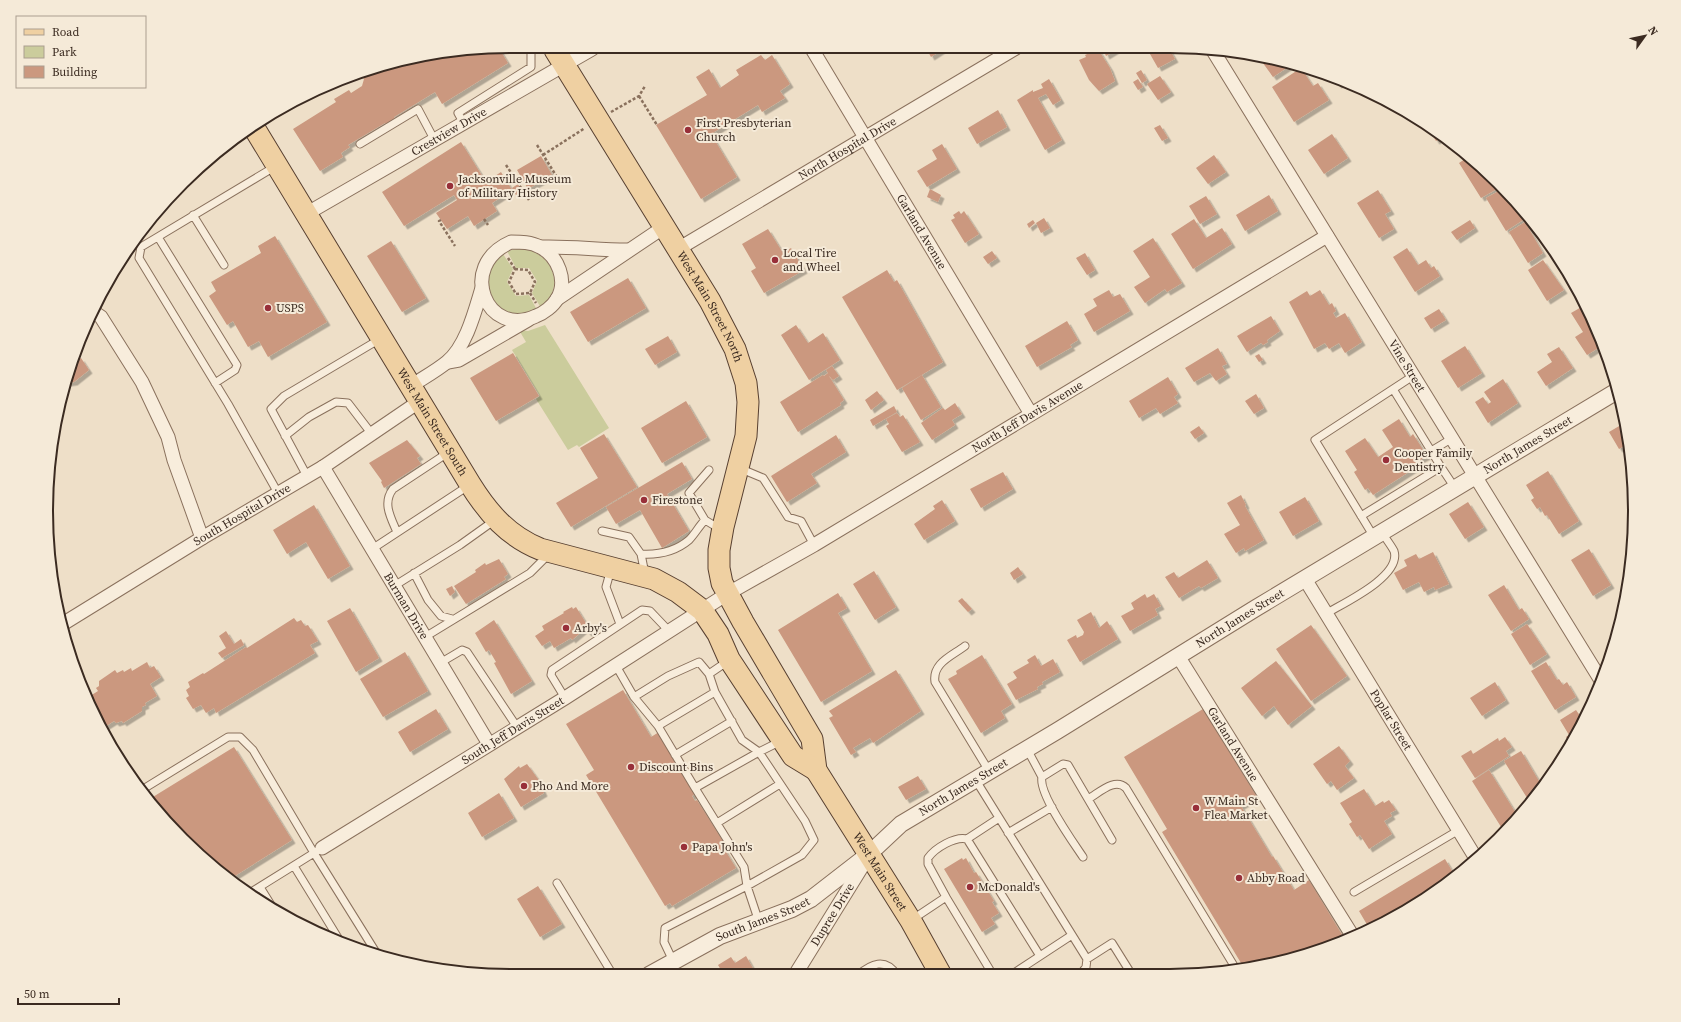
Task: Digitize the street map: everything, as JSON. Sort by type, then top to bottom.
[{"type":"main road","name":"West Main Street North","points":[[560,57],[729,335],[742,365],[746,383],[748,409],[746,436],[738,468],[714,525],[719,568],[722,583],[727,594]]},
{"type":"main road","name":"West Main Street South","points":[[256,131],[470,484],[495,520],[525,543],[550,552],[646,576],[667,585],[702,610]]},
{"type":"main road","name":"West Main Street","points":[[727,594],[812,738],[816,770],[911,921],[939,969]]},
{"type":"main road","name":"West Main Street","points":[[702,610],[718,634],[729,660],[793,756],[816,770]]},
{"type":"street","name":"Crestview Drive","points":[[306,214],[464,124],[560,57],[576,53]]},
{"type":"street","name":"Garland Avenue","points":[[814,53],[1031,414]]},
{"type":"street","name":"North Hospital Drive","points":[[678,249],[1008,53]]},
{"type":"street","name":"Vine Street","points":[[1216,56],[1597,675]]},
{"type":"street","points":[[448,362],[459,360],[528,320],[542,314],[557,299],[627,250],[664,227]]},
{"type":"street","name":"North Jeff Davis Avenue","points":[[702,610],[727,594],[814,545],[1327,236]]},
{"type":"street","points":[[528,320],[510,319],[494,311],[486,302],[482,287],[482,276],[486,263],[491,255],[501,247],[511,242],[526,242],[541,247],[552,256],[562,278],[557,299]]},
{"type":"street","points":[[541,247],[562,246],[591,250],[627,250]]},
{"type":"street","points":[[448,362],[462,342],[471,323],[482,287]]},
{"type":"street","points":[[97,314],[101,317],[145,388],[168,437],[174,460],[202,538]]},
{"type":"street","name":"South Hospital Drive","points":[[67,622],[202,538],[323,467],[371,433],[416,394],[448,362]]},
{"type":"street","name":"North James Street","points":[[869,854],[901,824],[1027,749],[1454,488],[1612,394]]},
{"type":"street","name":"Burman Drive","points":[[323,467],[489,744]]},
{"type":"street","name":"Poplar Street","points":[[1306,579],[1473,854]]},
{"type":"street","name":"South Jeff Davis Street","points":[[318,850],[565,698],[615,664],[702,610]]},
{"type":"street","name":"Garland Avenue","points":[[1178,656],[1350,932]]},
{"type":"street","name":"South James Street","points":[[659,969],[720,936],[759,922],[811,899],[869,854]]},
{"type":"street","name":"Dupree Drive","points":[[800,969],[869,854]]},
{"type":"lane","points":[[464,124],[458,113],[531,67],[532,53]]},
{"type":"lane","points":[[360,144],[418,109],[436,141]]},
{"type":"lane","points":[[277,166],[141,247],[139,258],[215,383],[278,493]]},
{"type":"lane","points":[[193,215],[224,266]]},
{"type":"lane","points":[[158,237],[236,365],[235,370],[215,383]]},
{"type":"lane","points":[[307,476],[272,409],[284,396],[382,338]]},
{"type":"lane","points":[[1327,613],[1378,581],[1389,572],[1393,563],[1394,552],[1361,516],[1316,440],[1413,376]]},
{"type":"lane","points":[[1393,389],[1454,488]]},
{"type":"lane","points":[[285,436],[310,417],[336,402],[348,403],[371,433]]},
{"type":"lane","points":[[1431,451],[1451,439]]},
{"type":"lane","points":[[398,532],[389,514],[387,503],[389,494],[392,490],[450,451]]},
{"type":"lane","points":[[1361,516],[1441,467]]},
{"type":"lane","points":[[738,468],[763,478],[788,517],[800,521],[814,545]]},
{"type":"lane","points":[[641,554],[659,553],[672,550],[714,525],[689,492],[709,470]]},
{"type":"lane","points":[[372,548],[470,484]]},
{"type":"lane","points":[[394,586],[460,545],[495,520]]},
{"type":"lane","points":[[602,531],[629,537],[641,554],[646,576]]},
{"type":"lane","points":[[425,637],[452,619],[530,573],[550,552]]},
{"type":"lane","points":[[611,567],[606,587],[620,624]]},
{"type":"lane","points":[[414,573],[428,600],[441,616],[452,619]]},
{"type":"lane","points":[[565,698],[552,675],[552,670],[620,624],[642,610],[650,611],[669,631]]},
{"type":"lane","points":[[965,646],[938,665],[934,674],[935,682],[982,775],[999,818],[1087,959],[1084,969]]},
{"type":"lane","points":[[440,663],[462,650],[467,652],[517,727]]},
{"type":"lane","points":[[709,674],[729,660]]},
{"type":"lane","points":[[634,696],[668,676],[699,662],[709,674],[715,692],[742,740],[759,752],[804,821],[814,840],[802,855],[747,886],[665,928],[664,942],[673,961]]},
{"type":"lane","points":[[615,664],[634,696],[658,726],[744,867],[747,886],[759,922]]},
{"type":"lane","points":[[658,726],[715,692]]},
{"type":"lane","points":[[675,755],[732,721]]},
{"type":"lane","points":[[146,787],[228,737],[240,737],[253,750],[318,850],[373,948]]},
{"type":"lane","points":[[695,788],[783,740]]},
{"type":"lane","points":[[1027,749],[1042,777],[1042,787],[1052,807],[1083,858]]},
{"type":"lane","points":[[1042,777],[1066,764],[1112,840]]},
{"type":"lane","points":[[717,823],[780,784]]},
{"type":"lane","points":[[1088,799],[1114,784],[1122,785],[1126,788],[1233,964]]},
{"type":"lane","points":[[1008,833],[1052,807]]},
{"type":"lane","points":[[989,969],[928,864],[930,855],[940,848],[959,837],[967,838],[999,818]]},
{"type":"lane","points":[[1354,892],[1459,830]]},
{"type":"lane","points":[[967,838],[1040,956]]},
{"type":"lane","points":[[254,890],[318,850]]},
{"type":"lane","points":[[294,866],[336,934]]},
{"type":"lane","points":[[557,883],[609,969]]},
{"type":"lane","points":[[260,886],[268,899]]},
{"type":"lane","points":[[911,921],[946,897]]},
{"type":"lane","points":[[1020,969],[1072,935]]},
{"type":"lane","points":[[1087,959],[1112,943],[1128,969]]},
{"type":"lane","points":[[865,969],[869,966],[881,964],[891,969]]},
{"type":"path","points":[[606,116],[639,96],[645,86]]},
{"type":"path","points":[[639,96],[657,125]]},
{"type":"path","points":[[543,154],[591,124]]},
{"type":"path","points":[[537,145],[560,182]]},
{"type":"path","points":[[506,165],[529,200]]},
{"type":"path","points":[[484,219],[488,225]]},
{"type":"path","points":[[441,220],[439,221],[455,246]]},
{"type":"path","points":[[504,252],[515,270]]},
{"type":"path","points":[[515,270],[528,270],[535,282],[530,293],[516,294],[512,288],[509,282],[515,270]]},
{"type":"green space","points":[[522,248],[533,251],[542,257],[552,272],[554,281],[553,290],[549,300],[541,308],[532,293],[537,281],[529,268],[516,268],[507,251]]},
{"type":"green space","points":[[503,254],[513,269],[507,282],[516,296],[529,295],[537,310],[522,315],[513,314],[499,307],[494,300],[489,284],[489,276],[493,264]]},
{"type":"green space","points":[[545,325],[609,428],[579,447],[577,445],[568,450],[536,399],[540,396],[512,350],[526,342],[519,330],[528,331]]},
{"type":"building","points":[[502,53],[508,63],[442,104],[435,92],[394,117],[395,119],[386,125],[385,123],[348,145],[350,147],[341,153],[343,157],[320,171],[293,129],[336,102],[334,99],[349,90],[351,93],[362,86],[364,79],[363,77],[392,69],[451,57]]},
{"type":"building","points":[[929,53],[937,53],[931,57]]},
{"type":"building","points":[[1089,53],[1101,53],[1110,68],[1115,81],[1099,91],[1089,80],[1079,60],[1086,57],[1085,55]]},
{"type":"building","points":[[1149,53],[1172,53],[1175,59],[1158,68]]},
{"type":"building","name":"First Presbyterian Church","points":[[761,55],[765,60],[772,55],[790,84],[780,91],[785,98],[762,112],[758,105],[711,134],[737,177],[701,199],[656,125],[707,95],[696,77],[709,69],[720,88],[739,75],[736,70]]},
{"type":"building","points":[[1263,63],[1286,68],[1273,77]]},
{"type":"building","points":[[1141,70],[1147,80],[1142,83],[1136,73]]},
{"type":"building","points":[[1296,71],[1305,73],[1313,86],[1318,83],[1329,100],[1294,122],[1272,87]]},
{"type":"building","points":[[1160,76],[1171,92],[1158,100],[1147,84]]},
{"type":"building","points":[[1049,79],[1061,100],[1053,105],[1046,94],[1038,98],[1062,140],[1045,150],[1017,100],[1033,90],[1033,92],[1043,88],[1041,84]]},
{"type":"building","points":[[1138,79],[1143,87],[1138,90],[1133,82]]},
{"type":"building","points":[[998,110],[1007,127],[977,144],[968,128]]},
{"type":"building","points":[[1160,125],[1168,138],[1162,141],[1154,128]]},
{"type":"building","points":[[1332,134],[1348,158],[1324,174],[1308,150]]},
{"type":"building","name":"Jacksonville Museum of Military History","points":[[461,142],[486,182],[501,172],[512,190],[492,203],[497,211],[474,226],[468,216],[447,229],[436,213],[457,200],[454,195],[404,226],[382,192]]},
{"type":"building","points":[[942,144],[957,169],[927,187],[917,171],[937,159],[932,150]]},
{"type":"building","points":[[1214,155],[1226,172],[1208,184],[1196,168]]},
{"type":"building","points":[[541,156],[552,175],[528,189],[517,170]]},
{"type":"building","points":[[1464,160],[1496,189],[1481,198],[1459,163]]},
{"type":"building","points":[[518,184],[522,192],[516,195],[512,188]]},
{"type":"building","points":[[930,189],[941,195],[938,202],[927,197]]},
{"type":"building","points":[[1378,190],[1391,211],[1385,214],[1394,229],[1379,238],[1357,203]]},
{"type":"building","points":[[1498,191],[1523,220],[1506,231],[1486,198]]},
{"type":"building","points":[[1269,195],[1278,211],[1245,231],[1236,215]]},
{"type":"building","points":[[1206,196],[1217,214],[1200,224],[1189,206]]},
{"type":"building","points":[[959,211],[961,214],[964,211],[979,234],[965,243],[951,220],[955,218],[953,215]]},
{"type":"building","points":[[1044,218],[1050,228],[1041,233],[1036,223]]},
{"type":"building","points":[[1194,219],[1206,238],[1222,228],[1232,244],[1193,269],[1171,234]]},
{"type":"building","points":[[1033,220],[1035,223],[1029,228],[1027,224]]},
{"type":"building","points":[[1470,220],[1475,228],[1457,240],[1451,232]]},
{"type":"building","points":[[1525,222],[1543,253],[1528,263],[1509,232]]},
{"type":"building","name":"Local Tire and Wheel","points":[[768,229],[783,253],[791,248],[804,270],[764,293],[751,271],[756,268],[742,244]]},
{"type":"building","name":"USPS","points":[[275,236],[327,322],[268,357],[259,341],[248,347],[233,321],[227,325],[209,296],[216,291],[211,282],[261,253],[258,246]]},
{"type":"building","points":[[1153,238],[1182,283],[1167,292],[1165,289],[1145,303],[1134,287],[1150,277],[1133,251]]},
{"type":"building","points":[[391,241],[426,298],[402,312],[367,256]]},
{"type":"building","points":[[1407,248],[1418,265],[1426,260],[1431,268],[1434,266],[1440,276],[1415,292],[1393,257]]},
{"type":"building","points":[[992,251],[997,258],[988,264],[983,257]]},
{"type":"building","points":[[1085,253],[1095,270],[1087,275],[1076,258]]},
{"type":"building","points":[[1543,260],[1564,290],[1547,301],[1528,270]]},
{"type":"building","points":[[887,270],[894,282],[897,280],[943,362],[897,390],[842,297]]},
{"type":"building","points":[[628,278],[646,308],[588,342],[570,312]]},
{"type":"building","points":[[1109,290],[1113,297],[1120,294],[1130,311],[1094,332],[1084,314],[1097,306],[1093,299]]},
{"type":"building","points":[[1320,290],[1329,305],[1332,303],[1336,311],[1333,313],[1336,318],[1345,313],[1362,342],[1345,353],[1339,343],[1329,349],[1325,343],[1314,349],[1289,302],[1307,291],[1310,296]]},
{"type":"building","points":[[1581,307],[1598,348],[1587,355],[1575,337],[1583,332],[1571,313]]},
{"type":"building","points":[[1439,309],[1446,320],[1431,329],[1424,318]]},
{"type":"building","points":[[1271,316],[1280,331],[1267,340],[1268,342],[1263,345],[1261,343],[1247,352],[1237,336]]},
{"type":"building","points":[[1067,321],[1078,340],[1070,345],[1072,347],[1037,367],[1025,346]]},
{"type":"building","points":[[796,325],[808,343],[823,333],[840,360],[809,380],[781,335]]},
{"type":"building","points":[[668,336],[677,352],[655,365],[645,349]]},
{"type":"building","points":[[1465,346],[1482,373],[1458,388],[1441,361]]},
{"type":"building","points":[[1559,347],[1573,368],[1546,386],[1537,372],[1552,362],[1547,354]]},
{"type":"building","points":[[1218,348],[1227,364],[1222,366],[1227,374],[1216,381],[1210,373],[1194,382],[1185,368]]},
{"type":"building","points":[[513,353],[539,396],[496,421],[470,378]]},
{"type":"building","points":[[1259,354],[1263,360],[1259,362],[1255,356]]},
{"type":"building","points":[[81,358],[89,370],[72,382],[77,364]]},
{"type":"building","points":[[832,366],[839,376],[833,380],[829,376],[844,400],[840,403],[841,405],[798,432],[780,402],[823,375],[824,376],[828,373],[826,370]]},
{"type":"building","points":[[922,375],[941,407],[921,420],[902,388]]},
{"type":"building","points":[[1168,377],[1178,394],[1174,397],[1178,403],[1160,414],[1156,408],[1139,418],[1129,401]]},
{"type":"building","points":[[1503,379],[1518,403],[1488,423],[1475,402],[1483,397],[1488,404],[1491,402],[1484,392]]},
{"type":"building","points":[[877,391],[884,400],[871,410],[865,400]]},
{"type":"building","points":[[1256,394],[1264,408],[1254,414],[1245,401]]},
{"type":"building","points":[[686,401],[707,437],[662,463],[641,428]]},
{"type":"building","points":[[955,403],[962,414],[952,420],[955,425],[932,440],[921,423],[943,408],[945,410]]},
{"type":"building","points":[[894,406],[897,412],[873,426],[870,420]]},
{"type":"building","points":[[897,413],[900,417],[903,415],[920,442],[902,452],[886,426],[889,424],[886,419]]},
{"type":"building","name":"Cooper Family Dentistry","points":[[1399,419],[1410,437],[1413,434],[1427,456],[1416,462],[1418,466],[1373,495],[1368,488],[1365,490],[1354,472],[1357,470],[1345,451],[1365,438],[1378,457],[1393,447],[1382,430]]},
{"type":"building","points":[[1199,426],[1204,433],[1195,439],[1190,432]]},
{"type":"building","points":[[1620,426],[1623,447],[1619,449],[1609,432]]},
{"type":"building","points":[[604,434],[637,487],[571,527],[556,503],[598,478],[580,448]]},
{"type":"building","points":[[836,435],[846,452],[811,474],[817,483],[787,502],[771,476]]},
{"type":"building","points":[[407,440],[420,456],[417,458],[421,464],[384,488],[381,482],[382,481],[369,463]]},
{"type":"building","name":"Firestone","points":[[682,462],[692,479],[667,494],[689,531],[662,548],[640,510],[616,524],[606,507]]},
{"type":"building","points":[[1548,471],[1579,521],[1559,534],[1540,507],[1537,509],[1531,500],[1534,498],[1526,485]]},
{"type":"building","points":[[1003,472],[1013,489],[981,508],[970,489]]},
{"type":"building","points":[[1241,495],[1246,505],[1245,506],[1264,540],[1245,551],[1244,548],[1236,553],[1224,534],[1240,525],[1227,503]]},
{"type":"building","points":[[1305,497],[1319,521],[1293,536],[1279,512]]},
{"type":"building","points":[[942,500],[955,521],[924,540],[914,524],[935,509],[933,506]]},
{"type":"building","points":[[1468,502],[1484,527],[1465,539],[1449,514]]},
{"type":"building","points":[[314,505],[350,566],[328,579],[306,542],[287,554],[273,530]]},
{"type":"building","points":[[1589,549],[1611,585],[1593,596],[1571,560]]},
{"type":"building","points":[[1433,552],[1449,584],[1435,590],[1434,587],[1424,592],[1419,582],[1403,590],[1394,573],[1407,566],[1404,560],[1416,554],[1419,559]]},
{"type":"building","points":[[499,559],[508,574],[504,577],[506,579],[466,604],[454,586],[476,572],[475,570],[485,563],[486,565]]},
{"type":"building","points":[[1207,560],[1218,578],[1201,588],[1199,586],[1179,598],[1165,577],[1174,572],[1178,578]]},
{"type":"building","points":[[1018,567],[1023,574],[1014,580],[1010,573]]},
{"type":"building","points":[[874,571],[896,607],[875,620],[853,584]]},
{"type":"building","points":[[1504,585],[1519,610],[1522,608],[1529,619],[1511,631],[1488,595]]},
{"type":"building","points":[[452,586],[455,592],[450,596],[446,589]]},
{"type":"building","points":[[838,593],[847,608],[838,613],[872,671],[821,702],[778,630]]},
{"type":"building","points":[[1145,594],[1147,598],[1154,594],[1161,606],[1155,609],[1158,615],[1130,631],[1121,616],[1134,609],[1131,603]]},
{"type":"building","points":[[962,598],[972,609],[968,612],[958,601]]},
{"type":"building","name":"Arby's","points":[[572,607],[573,609],[576,607],[591,631],[588,633],[585,629],[572,640],[571,638],[554,648],[550,641],[542,646],[535,636],[544,630],[542,626]]},
{"type":"building","points":[[350,608],[379,658],[356,672],[327,621]]},
{"type":"building","points":[[1091,612],[1099,628],[1107,621],[1118,639],[1080,662],[1067,640],[1076,635],[1077,638],[1083,635],[1084,632],[1077,620]]},
{"type":"building","points":[[294,618],[297,622],[301,620],[305,626],[308,625],[318,641],[310,645],[315,653],[216,713],[214,708],[206,713],[201,705],[193,709],[186,698],[189,696],[186,690],[190,687],[188,682],[203,673],[204,674]]},
{"type":"building","points":[[494,620],[532,681],[511,694],[494,663],[496,662],[489,650],[486,652],[475,633]]},
{"type":"building","points":[[1527,624],[1547,654],[1530,665],[1511,634]]},
{"type":"building","points":[[1311,625],[1347,676],[1311,701],[1276,649]]},
{"type":"building","points":[[226,631],[234,644],[241,639],[244,645],[222,658],[218,653],[226,648],[219,636]]},
{"type":"building","points":[[405,652],[428,691],[383,717],[360,679]]},
{"type":"building","points":[[982,655],[1012,704],[1001,711],[1005,718],[981,733],[948,679],[957,674],[956,671]]},
{"type":"building","points":[[1035,655],[1041,666],[1053,659],[1060,672],[1042,682],[1043,684],[1037,687],[1038,689],[1016,700],[1007,684],[1017,678],[1013,672],[1029,663],[1027,660]]},
{"type":"building","points":[[1276,661],[1312,706],[1288,725],[1274,706],[1262,716],[1241,688]]},
{"type":"building","points":[[147,662],[150,668],[154,666],[161,677],[150,684],[157,696],[145,703],[146,705],[142,707],[142,711],[123,723],[122,721],[116,723],[114,721],[106,726],[92,695],[98,691],[96,688],[99,686],[99,681],[115,670],[117,673],[123,670],[124,672],[131,668],[132,671]]},
{"type":"building","points":[[1546,662],[1557,680],[1559,679],[1563,685],[1567,682],[1576,697],[1555,710],[1531,671]]},
{"type":"building","points":[[896,670],[921,711],[873,743],[870,738],[853,748],[856,752],[851,755],[829,718],[833,716],[829,711]]},
{"type":"building","points":[[1495,682],[1506,700],[1482,716],[1470,698]]},
{"type":"building","points":[[623,690],[651,737],[659,732],[696,793],[692,796],[695,801],[697,800],[726,846],[723,847],[736,868],[672,906],[670,903],[665,906],[586,775],[594,770],[566,724]]},
{"type":"building","points":[[436,709],[448,729],[410,752],[398,732]]},
{"type":"building","points":[[1203,709],[1257,797],[1241,806],[1272,857],[1273,856],[1294,890],[1309,880],[1342,935],[1317,945],[1289,953],[1241,963],[1162,832],[1167,829],[1124,757]]},
{"type":"building","points":[[1576,710],[1580,716],[1567,739],[1566,737],[1569,735],[1560,720]]},
{"type":"building","points":[[1505,737],[1512,747],[1506,751],[1509,756],[1475,778],[1461,756],[1471,750],[1473,754],[1498,738],[1499,741]]},
{"type":"building","points":[[1339,746],[1350,761],[1345,766],[1354,778],[1337,790],[1331,781],[1327,784],[1313,764]]},
{"type":"building","points":[[234,747],[292,840],[235,876],[187,835],[153,797]]},
{"type":"building","points":[[1521,751],[1539,781],[1527,797],[1504,761]]},
{"type":"building","name":"Pho And More","points":[[527,764],[538,779],[544,793],[521,807],[504,779],[519,766],[520,768]]},
{"type":"building","points":[[1489,770],[1515,812],[1501,827],[1472,781]]},
{"type":"building","points":[[918,776],[926,789],[906,800],[898,787]]},
{"type":"building","points":[[1364,789],[1375,806],[1383,801],[1384,803],[1389,800],[1396,810],[1390,813],[1392,816],[1384,821],[1392,834],[1369,849],[1360,835],[1357,837],[1349,824],[1352,822],[1340,803]]},
{"type":"building","points":[[499,793],[514,818],[482,837],[468,813]]},
{"type":"building","name":"McDonald's","points":[[962,858],[963,860],[966,858],[974,873],[976,872],[994,901],[992,902],[999,913],[991,918],[995,924],[982,932],[944,869]]},
{"type":"building","points":[[1445,859],[1452,871],[1399,908],[1367,925],[1359,911]]},
{"type":"building","points":[[538,886],[562,924],[540,937],[517,899]]},
{"type":"building","points":[[746,956],[753,969],[720,969],[718,965],[731,957],[735,963]]},
{"type":"place","name":"First Presbyterian Church","points":[[688,130]]},
{"type":"place","name":"Jacksonville Museum of Military History","points":[[450,186]]},
{"type":"place","name":"Local Tire and Wheel","points":[[775,260]]},
{"type":"place","name":"USPS","points":[[268,308]]},
{"type":"place","name":"Cooper Family Dentistry","points":[[1386,460]]},
{"type":"place","name":"Firestone","points":[[644,500]]},
{"type":"place","name":"Arby's","points":[[566,628]]},
{"type":"place","name":"Discount Bins","points":[[631,767]]},
{"type":"place","name":"Pho And More","points":[[524,786]]},
{"type":"place","name":"W Main St Flea Market","points":[[1196,808]]},
{"type":"place","name":"Papa John's","points":[[684,847]]},
{"type":"place","name":"Abby Road","points":[[1239,878]]},
{"type":"place","name":"McDonald's","points":[[970,887]]}]
